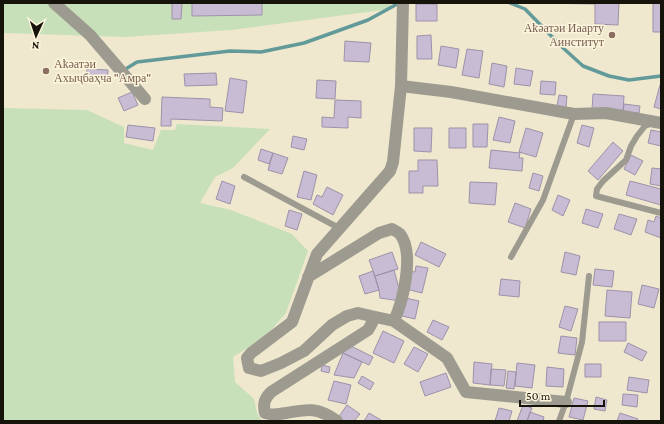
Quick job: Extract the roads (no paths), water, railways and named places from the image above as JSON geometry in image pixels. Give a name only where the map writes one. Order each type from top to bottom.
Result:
[{"type":"street","points":[[54,3],[90,35],[145,99]]},
{"type":"street","points":[[403,3],[401,86],[393,162],[390,172],[317,254],[292,322],[251,353],[248,358],[249,368],[261,370],[281,364],[304,351],[332,325],[347,316],[358,313],[394,321],[447,358],[466,392],[566,402]]},
{"type":"street","points":[[401,86],[451,92],[574,114],[606,113],[659,122]]},
{"type":"street","points":[[308,277],[379,234],[392,229],[399,233],[405,245],[407,260],[400,306],[394,321]]},
{"type":"street","points":[[337,421],[322,412],[307,409],[272,416],[265,413],[263,404],[266,397],[271,392],[368,330],[372,323],[371,316]]},
{"type":"lane","points":[[512,257],[543,200],[574,114]]},
{"type":"lane","points":[[659,122],[645,126],[630,146],[626,160],[603,181],[597,189],[596,196],[661,213]]},
{"type":"lane","points":[[244,176],[339,228]]},
{"type":"lane","points":[[559,421],[566,402],[582,342],[589,276]]},
{"type":"waterway","points":[[124,70],[137,62],[230,51],[261,52],[304,43],[368,20],[399,3]]},
{"type":"waterway","points":[[510,3],[525,9],[583,66],[609,76],[629,80],[661,76]]},
{"type":"place","name":"Аҟәатәи Иаарту Аинститут","points":[[612,35]]},
{"type":"place","name":"Аҟәатәи Ахыҷбаҳча \"Амра\"","points":[[46,71]]}]
